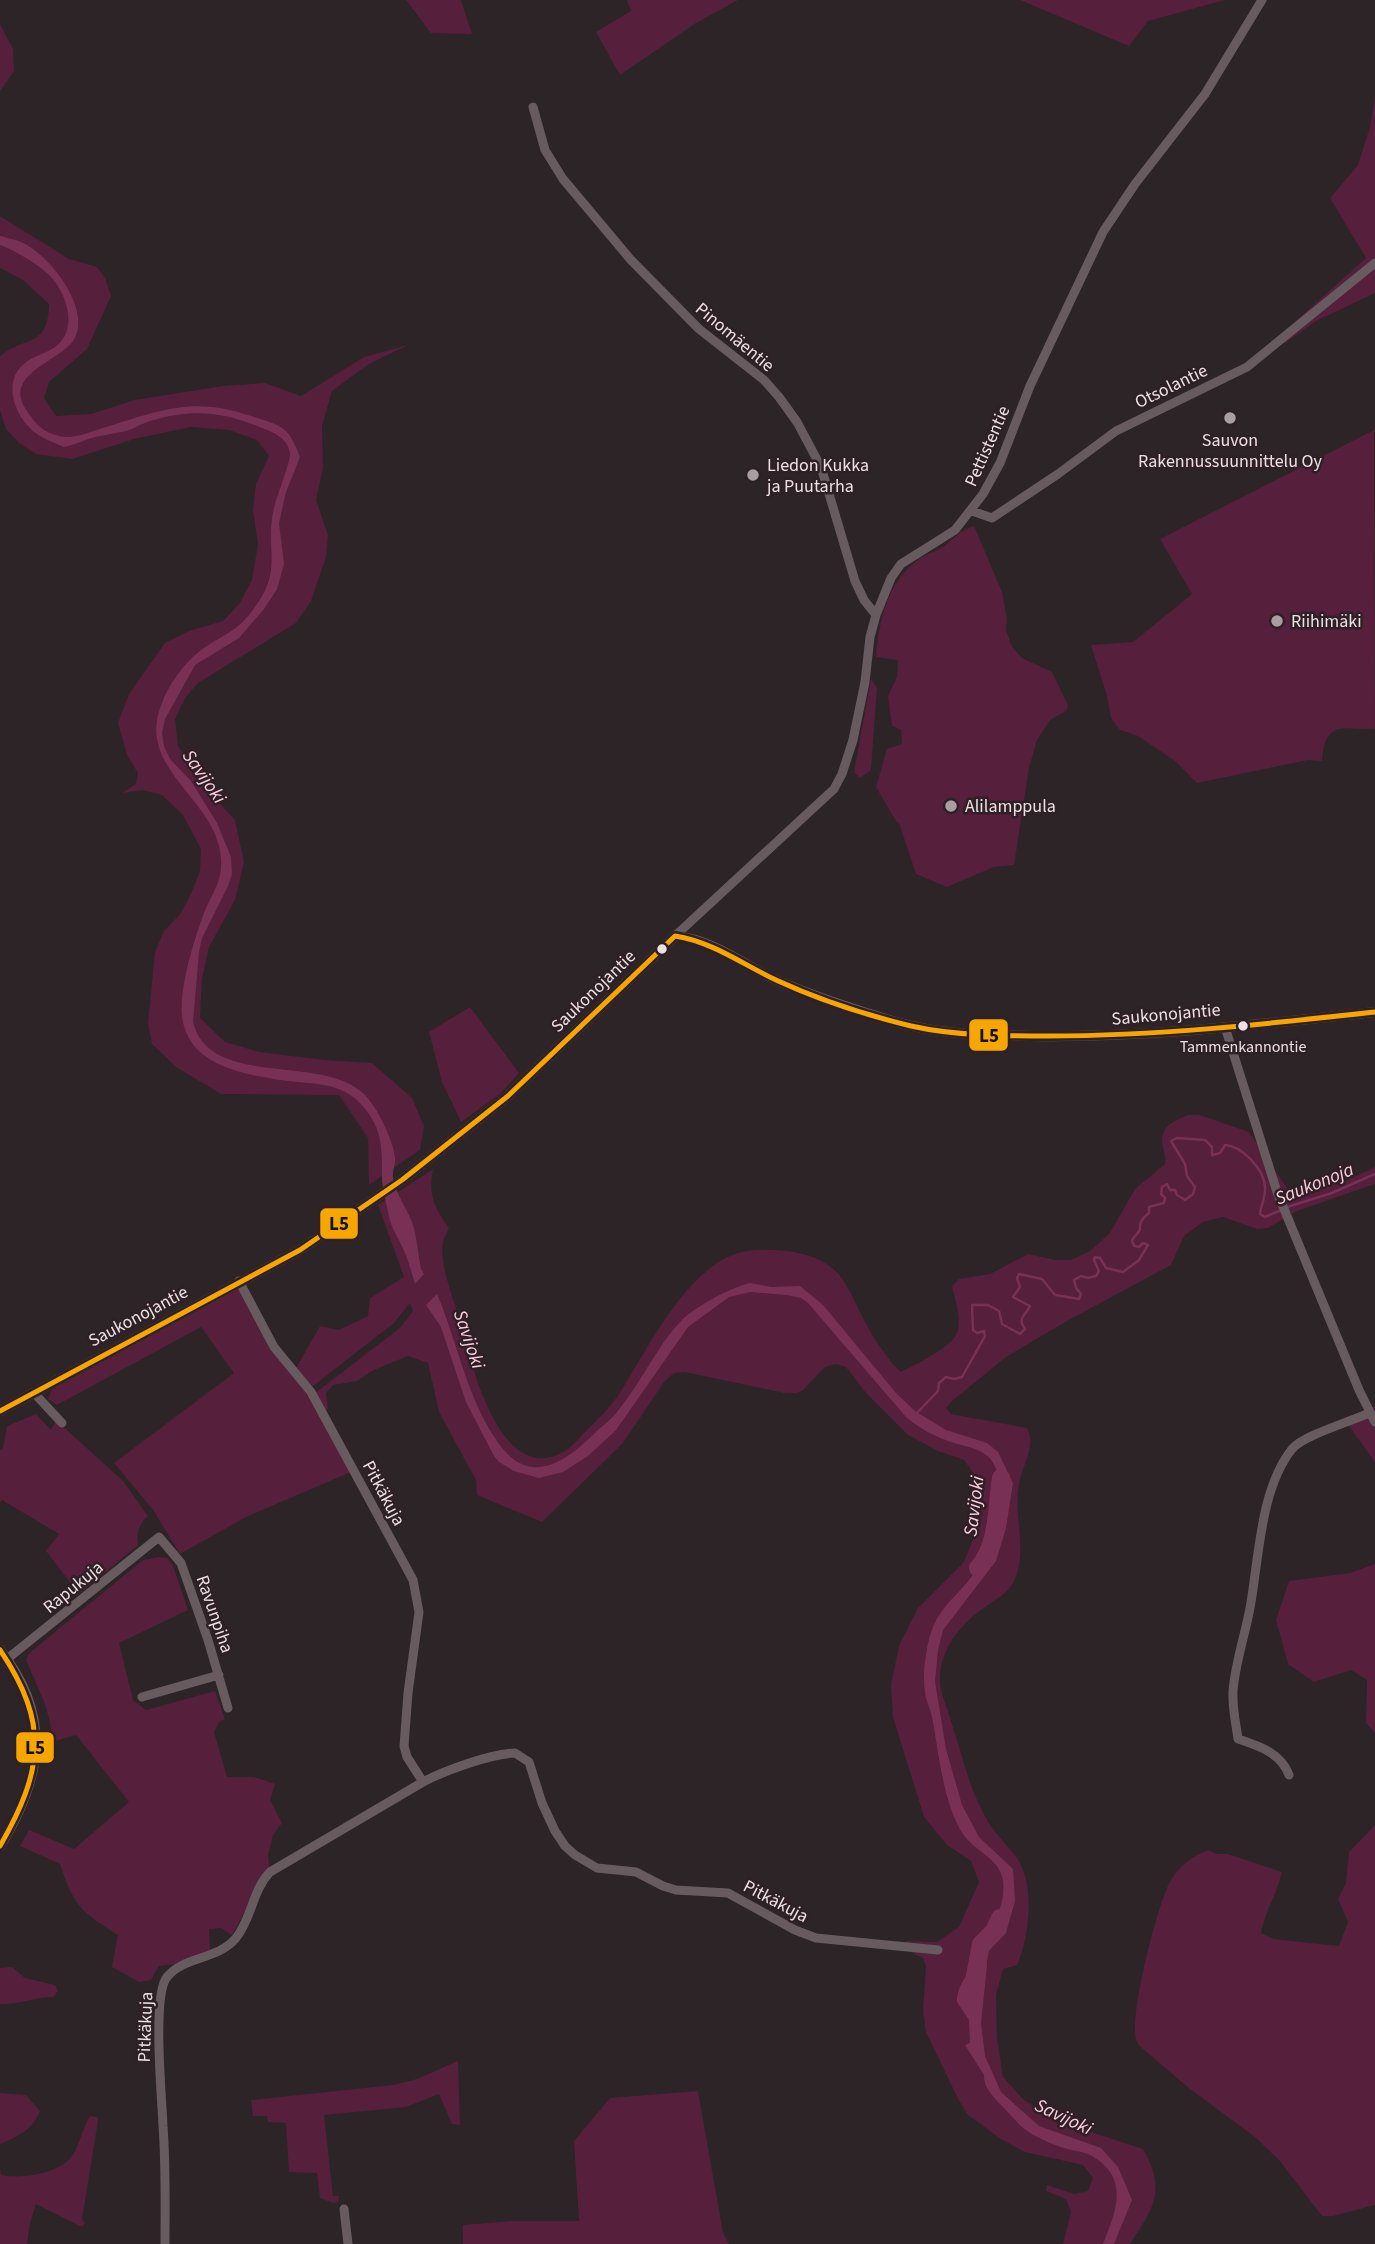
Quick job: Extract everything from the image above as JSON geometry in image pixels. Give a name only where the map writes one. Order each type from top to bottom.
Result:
[{"type":"street","name":"Pettistentie","points":[[675,936],[834,789],[853,740],[865,682],[870,636],[891,578],[901,564],[946,536],[972,511],[1000,463],[1030,386],[1103,232],[1135,184],[1205,94],[1262,0]]},
{"type":"street","name":"Pinomäentie","points":[[533,107],[545,150],[563,179],[631,260],[699,329],[764,380],[797,422],[821,467],[855,581],[864,600],[876,615]]},
{"type":"street","name":"Otsolantie","points":[[972,511],[992,518],[1116,431],[1247,366],[1375,263]]},
{"type":"street","name":"Saukonojantie","points":[[0,1411],[299,1250],[377,1198],[508,1096],[675,936],[692,938],[800,989],[897,1022],[949,1034],[1091,1037],[1375,1012]]},
{"type":"street","points":[[1225,1027],[1281,1202],[1375,1422]]},
{"type":"street","name":"Pitkäkuja","points":[[239,1281],[274,1347],[311,1392],[413,1580],[419,1612],[404,1746],[407,1757],[423,1782]]},
{"type":"street","points":[[35,1394],[62,1423]]},
{"type":"street","points":[[1289,1775],[1284,1763],[1270,1752],[1238,1739],[1234,1712],[1234,1684],[1267,1507],[1279,1473],[1294,1446],[1309,1437],[1369,1413]]},
{"type":"street","name":"Rapukuja","points":[[4,1655],[159,1537]]},
{"type":"street","name":"Ravunpiha","points":[[159,1537],[181,1563],[228,1708]]},
{"type":"street","points":[[0,1846],[25,1799],[34,1774],[37,1749],[35,1727],[27,1699],[4,1655]]},
{"type":"street","points":[[142,1697],[219,1675]]},
{"type":"street","name":"Pitkäkuja","points":[[165,2244],[163,2124],[159,2080],[160,2006],[164,1980],[177,1969],[219,1952],[234,1940],[246,1922],[258,1888],[270,1872],[439,1773],[510,1753],[520,1755],[529,1762],[542,1803],[565,1846],[575,1856],[597,1868],[636,1872],[676,1890],[728,1893],[795,1930],[816,1938],[938,1950]]},
{"type":"street","points":[[344,2208],[348,2244]]},
{"type":"shaded area","points":[[406,0],[461,0],[472,34],[431,33]]},
{"type":"shaded area","points":[[627,0],[738,0],[696,23],[620,75],[596,32],[631,11]]},
{"type":"shaded area","points":[[1020,0],[1225,0],[1148,21],[1129,46]]},
{"type":"shaded area","points":[[0,24],[13,49],[14,71],[0,91]]},
{"type":"shaded area","points":[[1375,97],[1375,293],[1316,321],[1285,343],[1278,337],[1366,258],[1330,198],[1358,165],[1370,127]]},
{"type":"shaded area","points":[[0,216],[69,259],[97,267],[105,278],[111,296],[87,349],[49,382],[44,398],[56,416],[91,414],[135,400],[223,386],[265,383],[301,396],[364,357],[408,345],[369,364],[332,391],[322,426],[323,468],[316,500],[328,535],[326,557],[311,601],[296,623],[198,683],[185,698],[175,719],[178,746],[213,796],[235,820],[244,862],[235,900],[209,947],[202,979],[200,1018],[225,1042],[259,1052],[372,1063],[412,1098],[424,1126],[420,1150],[369,1185],[368,1138],[339,1095],[221,1094],[176,1067],[152,1044],[148,1023],[155,952],[164,931],[180,914],[191,894],[200,871],[201,849],[183,815],[162,795],[143,790],[122,793],[136,784],[138,773],[127,755],[118,723],[129,694],[165,643],[189,631],[223,621],[240,603],[252,580],[258,544],[253,510],[256,484],[269,456],[257,440],[229,430],[191,427],[134,439],[72,459],[36,454],[19,443],[6,429],[0,410],[0,356],[40,334],[48,318],[49,304],[23,280],[0,268]]},
{"type":"shaded area","points":[[0,236],[32,248],[55,270],[73,299],[78,314],[78,328],[73,341],[66,349],[35,370],[21,388],[21,399],[40,427],[53,434],[70,437],[161,411],[194,406],[212,407],[262,419],[283,428],[292,438],[300,457],[286,492],[279,523],[284,564],[277,589],[239,638],[195,665],[165,719],[162,733],[170,759],[191,781],[217,823],[231,857],[232,874],[228,886],[202,938],[193,1022],[204,1043],[221,1056],[244,1064],[323,1075],[346,1082],[370,1100],[388,1133],[395,1157],[394,1184],[414,1227],[424,1274],[415,1284],[405,1253],[391,1224],[382,1183],[380,1138],[367,1111],[342,1090],[266,1078],[223,1066],[210,1059],[190,1040],[182,1014],[184,986],[191,954],[204,913],[219,880],[221,858],[216,837],[206,818],[167,765],[159,747],[156,726],[165,696],[183,668],[200,651],[242,623],[264,593],[271,569],[275,503],[290,456],[288,447],[278,435],[268,430],[230,417],[204,413],[165,417],[126,431],[64,447],[35,432],[15,406],[12,387],[14,378],[25,363],[62,340],[68,324],[67,307],[50,276],[26,258],[0,245]]},
{"type":"shaded area","points":[[1374,430],[1375,729],[1344,728],[1331,733],[1322,761],[1308,760],[1197,783],[1175,761],[1138,736],[1120,730],[1111,718],[1091,645],[1133,642],[1192,594],[1160,539]]},
{"type":"shaded area","points":[[974,526],[1002,592],[1007,619],[1006,630],[1012,647],[1022,658],[1052,672],[1068,705],[1066,711],[1050,720],[1037,740],[1029,768],[1014,865],[994,867],[947,887],[916,874],[899,823],[876,787],[887,749],[902,744],[901,730],[892,726],[888,696],[897,677],[898,660],[876,657],[879,629],[886,603],[907,569]]},
{"type":"shaded area","points":[[871,679],[877,688],[871,770],[860,778],[854,772]]},
{"type":"shaded area","points":[[470,1007],[519,1073],[500,1094],[461,1122],[442,1082],[429,1032]]},
{"type":"shaded area","points":[[1188,1115],[1200,1115],[1249,1132],[1289,1191],[1343,1182],[1375,1167],[1375,1184],[1297,1211],[1268,1228],[1257,1229],[1223,1217],[1203,1222],[1184,1236],[1171,1265],[1006,1357],[946,1408],[951,1414],[1027,1428],[1030,1435],[1028,1456],[1019,1484],[1018,1572],[1007,1591],[960,1629],[947,1648],[940,1680],[979,1805],[988,1822],[1017,1858],[1026,1882],[1029,1911],[1025,1940],[1017,1965],[1003,1969],[996,1995],[997,2038],[1003,2077],[1024,2100],[1058,2121],[1143,2149],[1154,2176],[1151,2209],[1130,2244],[1063,2244],[1071,2212],[1066,2199],[1046,2191],[1047,2185],[1074,2194],[1088,2191],[1093,2178],[1083,2165],[1025,2152],[1001,2139],[968,2115],[926,2032],[923,2012],[926,1966],[923,1958],[906,1950],[906,1941],[937,1942],[959,1927],[979,1882],[971,1861],[947,1845],[924,1817],[893,1717],[891,1685],[899,1646],[918,1608],[964,1562],[977,1529],[978,1480],[964,1460],[938,1451],[908,1435],[866,1393],[846,1367],[836,1364],[825,1367],[797,1393],[784,1393],[685,1372],[674,1373],[664,1382],[623,1443],[542,1522],[477,1495],[476,1480],[439,1412],[428,1363],[408,1356],[374,1370],[357,1381],[333,1385],[326,1393],[328,1408],[325,1411],[315,1393],[400,1328],[413,1311],[410,1303],[394,1323],[312,1387],[296,1368],[320,1326],[339,1330],[368,1316],[370,1298],[404,1277],[378,1205],[433,1169],[431,1186],[434,1200],[439,1214],[449,1228],[442,1252],[445,1273],[473,1367],[493,1418],[507,1439],[523,1453],[543,1458],[565,1451],[573,1445],[615,1399],[659,1328],[693,1284],[712,1266],[733,1255],[756,1250],[793,1252],[828,1265],[845,1283],[876,1340],[901,1372],[939,1351],[956,1335],[959,1317],[952,1286],[959,1279],[990,1274],[1028,1254],[1055,1260],[1071,1260],[1090,1251],[1110,1233],[1135,1189],[1165,1164],[1162,1140],[1165,1130]]},
{"type":"shaded area","points":[[750,1283],[772,1287],[800,1286],[823,1305],[896,1393],[915,1411],[946,1430],[987,1443],[998,1452],[1013,1483],[1006,1528],[996,1561],[943,1630],[935,1682],[946,1749],[962,1805],[979,1837],[1013,1869],[1015,1901],[1006,1933],[985,1955],[987,1966],[981,2023],[985,2056],[1001,2092],[1039,2126],[1101,2148],[1118,2167],[1132,2200],[1114,2244],[1103,2244],[1117,2195],[1111,2174],[1090,2155],[1055,2145],[1030,2133],[996,2099],[987,2088],[984,2075],[965,2045],[970,2043],[969,2020],[957,2002],[961,1984],[978,1958],[998,1912],[1003,1897],[1003,1881],[997,1866],[963,1834],[951,1809],[926,1696],[924,1668],[934,1625],[946,1605],[979,1566],[994,1530],[997,1473],[993,1462],[982,1452],[937,1436],[906,1417],[801,1298],[750,1292],[729,1297],[688,1327],[616,1430],[588,1456],[563,1472],[539,1478],[514,1471],[494,1456],[466,1402],[441,1327],[426,1305],[437,1294],[470,1388],[497,1441],[509,1456],[522,1464],[535,1467],[547,1466],[573,1452],[612,1417],[628,1398],[664,1341],[681,1321],[714,1298]]},
{"type":"shaded area","points":[[238,1289],[313,1403],[351,1472],[246,1517],[180,1554],[153,1510],[114,1463],[234,1373],[201,1327],[57,1405],[48,1399],[52,1389]]},
{"type":"shaded area","points":[[1375,1407],[1375,1462],[1343,1418]]},
{"type":"shaded area","points":[[36,1414],[51,1430],[56,1420],[123,1481],[148,1516],[139,1529],[138,1545],[79,1594],[46,1551],[59,1534],[2,1500],[0,1503],[0,1450],[3,1448],[7,1426]]},
{"type":"shaded area","points":[[167,1558],[173,1566],[188,1610],[119,1643],[133,1700],[146,1710],[215,1691],[225,1719],[219,1722],[214,1732],[227,1777],[254,1777],[275,1784],[270,1800],[282,1823],[273,1835],[268,1855],[269,1868],[232,1935],[221,1928],[209,1929],[210,1950],[176,1964],[159,1966],[151,1980],[139,1982],[112,1967],[118,1935],[80,1907],[69,1889],[60,1864],[20,1846],[29,1830],[74,1849],[129,1802],[76,1735],[52,1742],[45,1704],[26,1660],[28,1654],[143,1560]]},
{"type":"shaded area","points":[[1375,1564],[1375,1733],[1366,1723],[1367,1680],[1351,1670],[1314,1682],[1288,1664],[1276,1620],[1289,1581],[1350,1573]]},
{"type":"shaded area","points":[[1375,1825],[1375,2205],[1333,2216],[1322,2216],[1279,2160],[1255,2137],[1190,2089],[1139,2045],[1135,2026],[1137,2007],[1146,1959],[1165,1892],[1178,1870],[1187,1862],[1208,1850],[1282,1872],[1261,1933],[1273,1939],[1339,1946],[1348,1922],[1338,1899],[1346,1883],[1349,1852]]},
{"type":"shaded area","points":[[12,1967],[25,1978],[55,1985],[58,1991],[53,1997],[0,2004],[0,1968]]},
{"type":"shaded area","points":[[458,2061],[460,2125],[452,2124],[439,2094],[406,2107],[324,2115],[333,2196],[339,2196],[338,2202],[320,2198],[317,2173],[289,2172],[286,2123],[268,2122],[267,2116],[253,2116],[251,2100],[393,2085],[417,2079]]},
{"type":"shaded area","points":[[698,2091],[723,2233],[729,2244],[463,2244],[463,2225],[512,2221],[579,2221],[574,2141],[610,2098]]},
{"type":"shaded area","points":[[0,2093],[26,2095],[40,2111],[24,2132],[0,2144]]},
{"type":"shaded area","points":[[90,2116],[97,2117],[98,2121],[82,2219],[85,2223],[82,2227],[36,2204],[27,2244],[0,2244],[0,2168],[1,2175],[18,2176],[57,2168],[74,2153]]},
{"type":"waterway","name":"Saukonoja","points":[[916,1414],[938,1391],[939,1383],[946,1377],[962,1377],[985,1336],[984,1331],[977,1333],[973,1330],[972,1305],[988,1305],[999,1311],[1002,1324],[1020,1334],[1025,1329],[1022,1320],[1030,1306],[1013,1297],[1020,1287],[1017,1278],[1019,1274],[1042,1279],[1055,1295],[1079,1299],[1081,1294],[1074,1280],[1081,1276],[1096,1276],[1099,1271],[1095,1257],[1100,1258],[1106,1268],[1123,1272],[1139,1260],[1148,1245],[1143,1243],[1139,1247],[1134,1246],[1132,1240],[1140,1230],[1142,1220],[1149,1213],[1149,1207],[1164,1203],[1162,1187],[1167,1184],[1170,1190],[1175,1190],[1177,1195],[1185,1200],[1193,1194],[1195,1187],[1171,1141],[1177,1138],[1205,1140],[1212,1147],[1212,1155],[1220,1153],[1225,1145],[1238,1149],[1251,1160],[1264,1180],[1265,1194],[1260,1214],[1265,1217],[1281,1210]]},
{"type":"waterway","name":"Saukonoja","points":[[1287,1207],[1332,1193],[1375,1174]]},
{"type":"waterway","name":"Savijoki","points":[[978,1568],[993,1537],[1001,1478]]},
{"type":"waterway","name":"Savijoki","points":[[974,1981],[981,1944],[994,1931],[1000,1918]]},
{"type":"transit line","name":"L5","points":[[0,1411],[300,1250],[402,1180],[508,1096],[675,936],[715,948],[776,980],[826,1000],[894,1022],[945,1032],[1014,1036],[1130,1034],[1375,1012]]},
{"type":"transit line","name":"L5","points":[[0,1650],[27,1701],[35,1748],[25,1794],[0,1846]]},
{"type":"place","name":"Sauvon Rakennussuunnittelu Oy","points":[[1230,418]]},
{"type":"place","name":"Liedon Kukka ja Puutarha","points":[[753,475]]},
{"type":"place","name":"Riihimäki","points":[[1277,621]]},
{"type":"place","name":"Alilamppula","points":[[951,806]]},
{"type":"place","name":"Tammenkannontie","points":[[1243,1026]]}]
